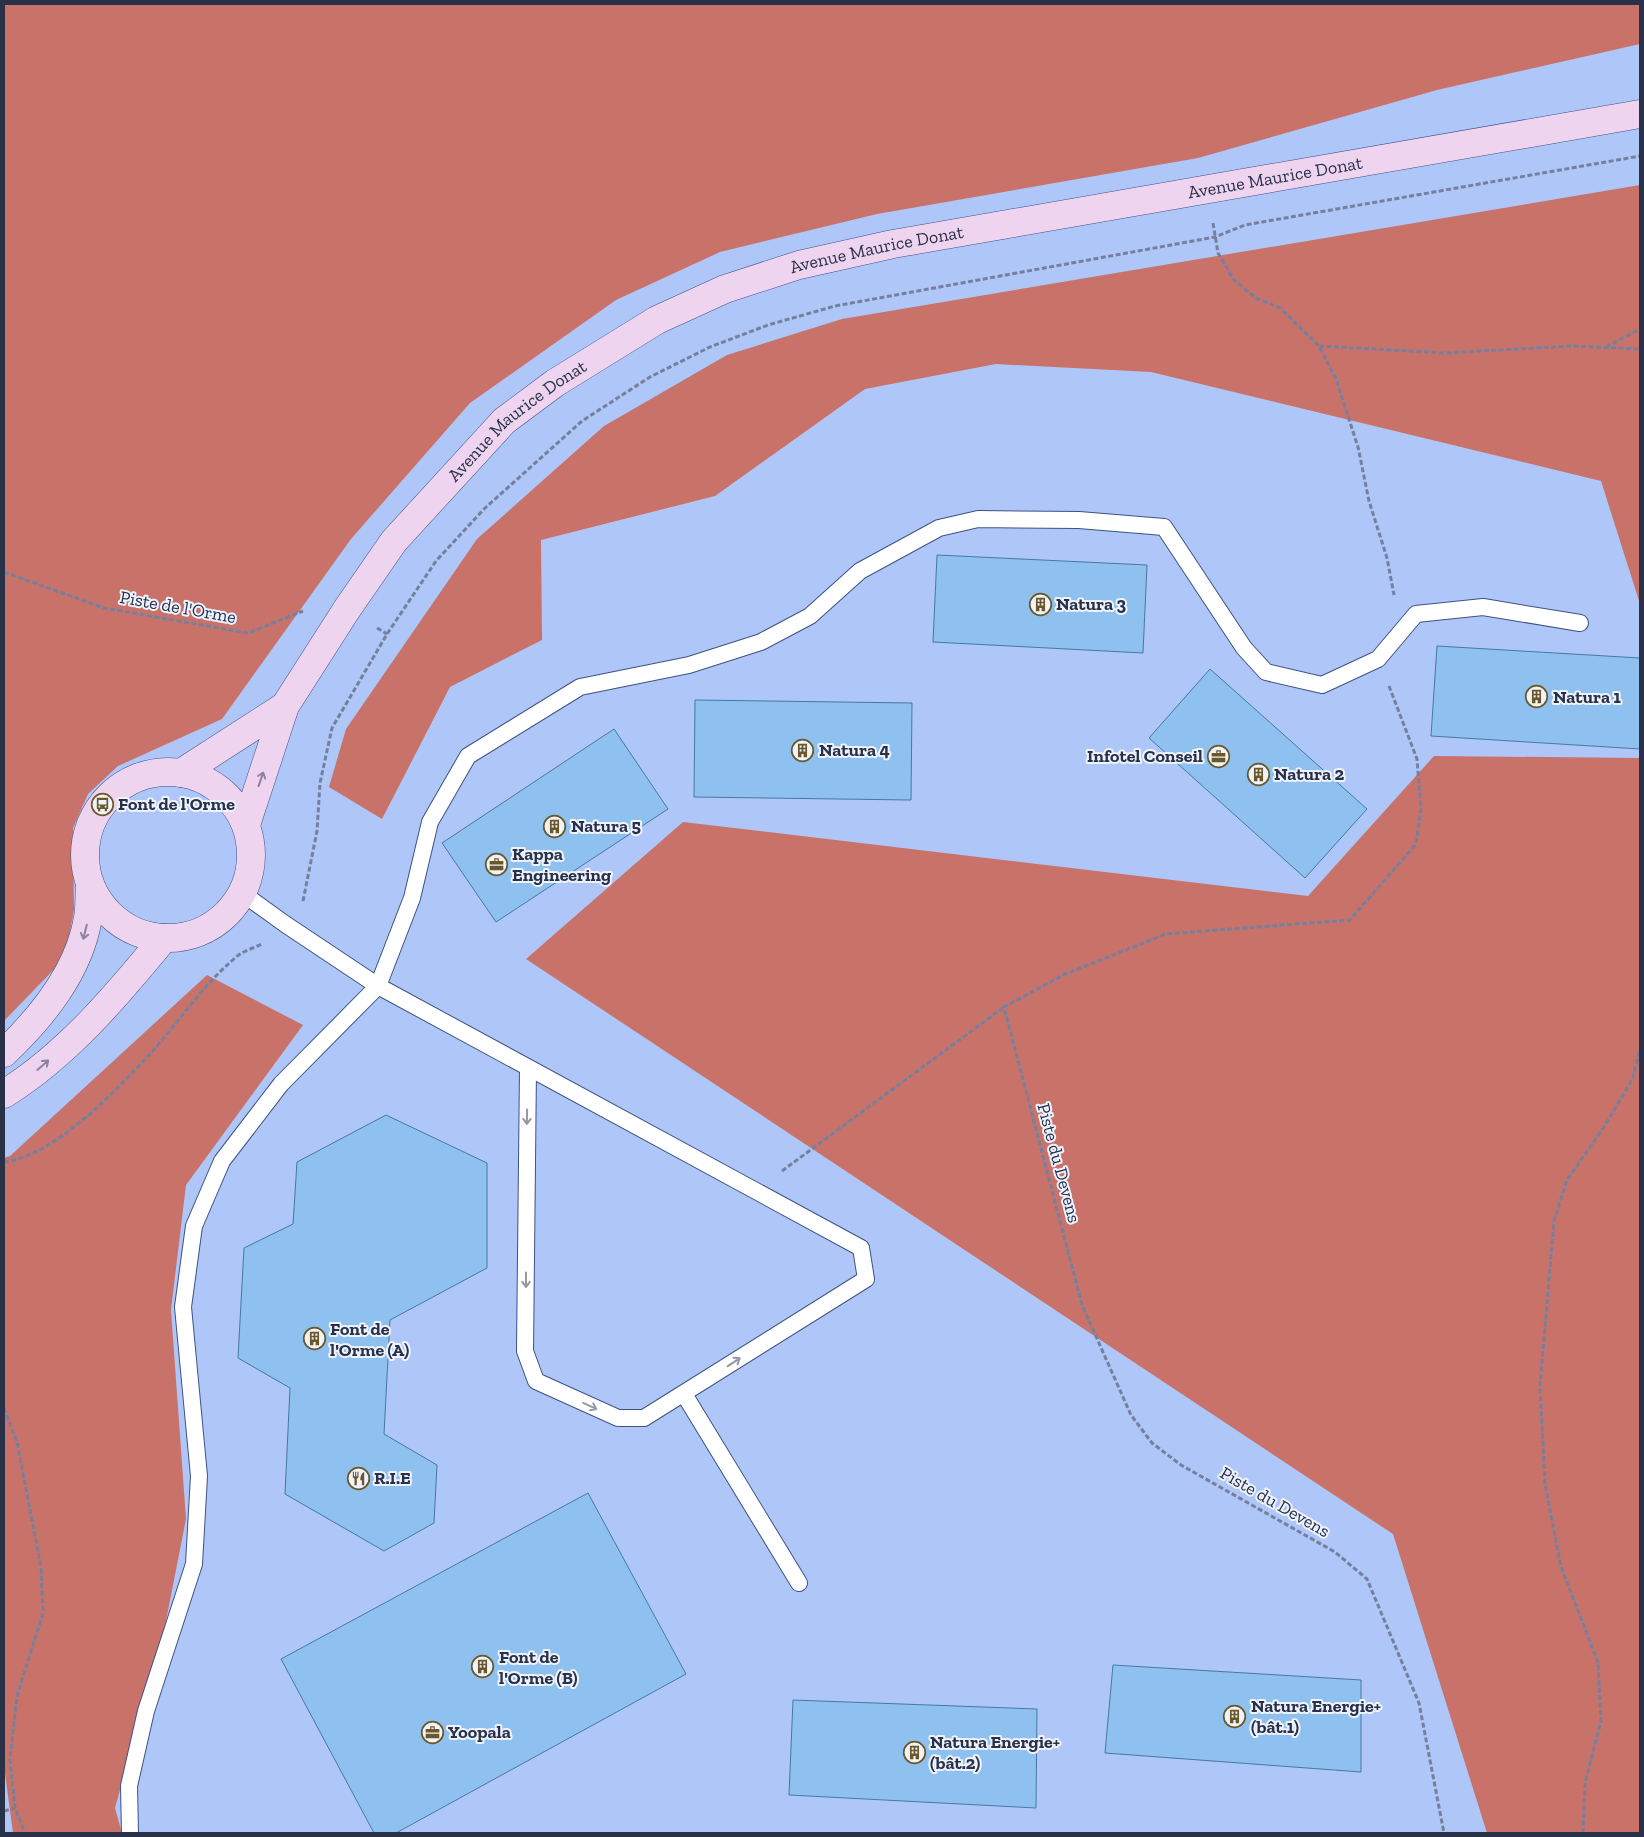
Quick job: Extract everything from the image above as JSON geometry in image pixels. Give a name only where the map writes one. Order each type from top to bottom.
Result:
[{"type":"main road","name":"Avenue Maurice Donat","points":[[286,706],[347,609],[394,541],[504,420],[555,383],[657,320],[725,289],[799,265],[893,244],[1032,219],[1207,191],[1640,114]]},
{"type":"main road","points":[[181,773],[286,706]]},
{"type":"main road","points":[[246,825],[286,706]]},
{"type":"main road","points":[[4,1053],[43,1014],[65,978],[82,943],[88,918],[90,884],[84,856],[89,829],[102,804],[124,784],[151,774],[181,773],[202,779],[220,790],[236,806],[246,825],[251,847],[250,871],[242,893],[232,909],[218,922],[202,932],[183,937],[164,938],[140,933],[119,922],[101,905],[90,884]]},
{"type":"main road","points":[[4,1094],[26,1080],[80,1033],[164,938]]},
{"type":"lane","points":[[130,1833],[129,1786],[146,1711],[194,1564],[199,1476],[183,1307],[194,1226],[222,1160],[275,1092],[378,986],[412,898],[430,822],[468,756],[580,687],[689,665],[760,642],[810,616],[860,571],[939,528],[978,519],[1079,520],[1164,527],[1244,648],[1266,672],[1322,685],[1378,659],[1416,614],[1483,606],[1580,623]]},
{"type":"lane","points":[[242,893],[284,924],[378,986],[861,1248],[866,1279],[644,1418],[618,1418],[536,1381],[525,1351],[528,1068]]},
{"type":"lane","points":[[684,1394],[799,1583]]},
{"type":"path","points":[[302,904],[317,831],[320,783],[332,728],[387,634],[436,562],[484,509],[582,421],[650,378],[710,347],[768,325],[836,306],[1215,237],[1245,226],[1640,156]]},
{"type":"path","points":[[1207,191],[1218,253],[1234,280],[1256,298],[1280,308],[1319,346],[1336,380],[1356,439],[1369,502],[1387,558],[1401,633]]},
{"type":"path","points":[[1605,348],[1640,329]]},
{"type":"path","points":[[1319,346],[1445,353],[1572,346],[1640,349]]},
{"type":"path","name":"Piste de l'Orme","points":[[4,572],[104,608],[248,633],[325,603],[347,609]]},
{"type":"path","points":[[755,1191],[1004,1006],[1062,974],[1166,934],[1350,920],[1416,844],[1422,810],[1417,758],[1378,659]]},
{"type":"path","points":[[4,1162],[13,1161],[54,1143],[90,1113],[149,1056],[202,992],[236,956],[267,942]]},
{"type":"path","name":"Piste du Devens","points":[[1004,1006],[1082,1305],[1131,1415],[1152,1443],[1181,1465],[1335,1552],[1367,1579],[1419,1703],[1444,1833]]},
{"type":"path","points":[[1583,1833],[1585,1783],[1601,1721],[1598,1662],[1561,1567],[1545,1484],[1540,1386],[1554,1221],[1568,1180],[1602,1130],[1633,1078],[1640,1048]]},
{"type":"path","points":[[4,1408],[17,1442],[41,1567],[43,1613],[17,1696],[10,1759],[15,1808],[25,1833]]},
{"type":"path","points":[[4,1811],[15,1808]]},
{"type":"shaded area","points":[[4,4],[1640,4],[1640,1833],[4,1833]]},
{"type":"shaded area","points":[[4,4],[1640,4],[1640,44],[1437,90],[1198,158],[877,214],[720,252],[616,300],[470,403],[351,539],[222,719],[118,766],[88,794],[73,828],[74,910],[65,958],[4,1021]]},
{"type":"shaded area","points":[[1640,185],[1640,604],[1601,481],[1151,372],[996,364],[865,389],[715,496],[541,540],[542,640],[450,687],[382,819],[329,787],[346,729],[477,539],[604,426],[727,355],[842,319]]},
{"type":"shaded area","points":[[1434,756],[1640,758],[1640,1833],[1487,1833],[1393,1534],[526,959],[683,822],[1308,896]]},
{"type":"shaded area","points":[[207,975],[303,1025],[186,1185],[171,1310],[186,1519],[163,1636],[115,1808],[122,1833],[13,1833],[4,1766],[4,1158],[10,1156]]},
{"type":"building","name":"Natura 3","points":[[937,555],[1147,565],[1143,653],[933,642]]},
{"type":"building","name":"Natura 1","points":[[1437,646],[1640,658],[1640,749],[1431,736]]},
{"type":"building","name":"Natura 2","points":[[1210,669],[1367,809],[1305,878],[1149,738]]},
{"type":"building","name":"Natura 4","points":[[695,700],[912,703],[911,800],[694,797]]},
{"type":"building","name":"Natura 5","points":[[614,729],[668,809],[496,922],[442,843]]},
{"type":"building","name":"Font de l'Orme (A)","points":[[386,1115],[487,1163],[487,1268],[390,1320],[384,1434],[437,1465],[434,1523],[384,1551],[285,1494],[290,1388],[238,1358],[244,1248],[293,1224],[297,1162]]},
{"type":"building","name":"Font de l'Orme (B)","points":[[588,1493],[686,1674],[396,1833],[374,1833],[281,1659]]},
{"type":"building","name":"Natura Energie+ (bât.1)","points":[[1113,1665],[1361,1680],[1361,1772],[1105,1753]]},
{"type":"building","name":"Natura Energie+ (bât.2)","points":[[793,1700],[1037,1709],[1036,1808],[789,1795]]},
{"type":"place","name":"Natura 3","points":[[1040,604]]},
{"type":"place","name":"Natura 1","points":[[1537,697]]},
{"type":"place","name":"Natura 4","points":[[803,750]]},
{"type":"place","name":"Infotel Conseil","points":[[1219,756]]},
{"type":"place","name":"Natura 2","points":[[1258,774]]},
{"type":"place","name":"Font de l'Orme","points":[[102,804]]},
{"type":"place","name":"Natura 5","points":[[555,826]]},
{"type":"place","name":"Kappa Engineering","points":[[496,864]]},
{"type":"place","name":"Font de l'Orme (A)","points":[[314,1339]]},
{"type":"place","name":"R.I.E","points":[[358,1478]]},
{"type":"place","name":"Font de l'Orme (B)","points":[[483,1667]]},
{"type":"place","name":"Natura Energie+ (bât.1)","points":[[1235,1716]]},
{"type":"place","name":"Yoopala","points":[[432,1732]]},
{"type":"place","name":"Natura Energie+ (bât.2)","points":[[914,1752]]}]
